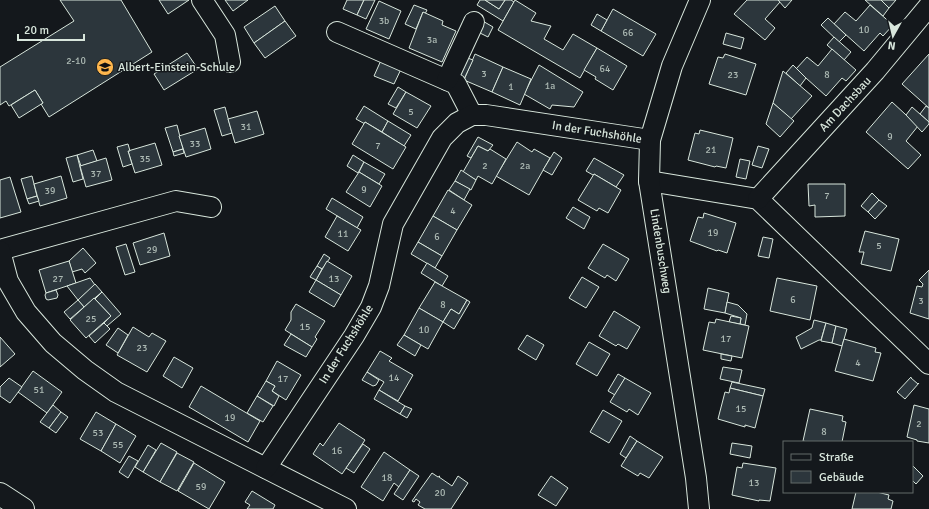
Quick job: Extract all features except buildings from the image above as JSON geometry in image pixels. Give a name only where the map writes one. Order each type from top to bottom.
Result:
[{"type":"street","points":[[202,0],[226,34],[230,62]]},
{"type":"street","name":"Lindenbuschweg","points":[[699,509],[695,471],[663,261],[649,181],[650,140],[672,66],[700,0]]},
{"type":"street","name":"Am Dachsbau","points":[[758,199],[875,71],[929,6]]},
{"type":"street","points":[[446,80],[474,22]]},
{"type":"street","points":[[337,32],[456,84],[472,115]]},
{"type":"street","name":"In der Fuchshöhle","points":[[266,468],[354,336],[371,307],[379,286],[393,224],[442,138],[457,123],[472,115],[486,115],[650,140]]},
{"type":"street","points":[[649,181],[758,199],[929,364]]},
{"type":"street","points":[[211,207],[176,201],[0,250],[8,281],[26,312],[53,343],[85,370],[116,392],[346,509]]},
{"type":"street","points":[[0,494],[23,509]]},
{"type":"place","name":"Albert-Einstein-Schule","points":[[105,67]]}]
